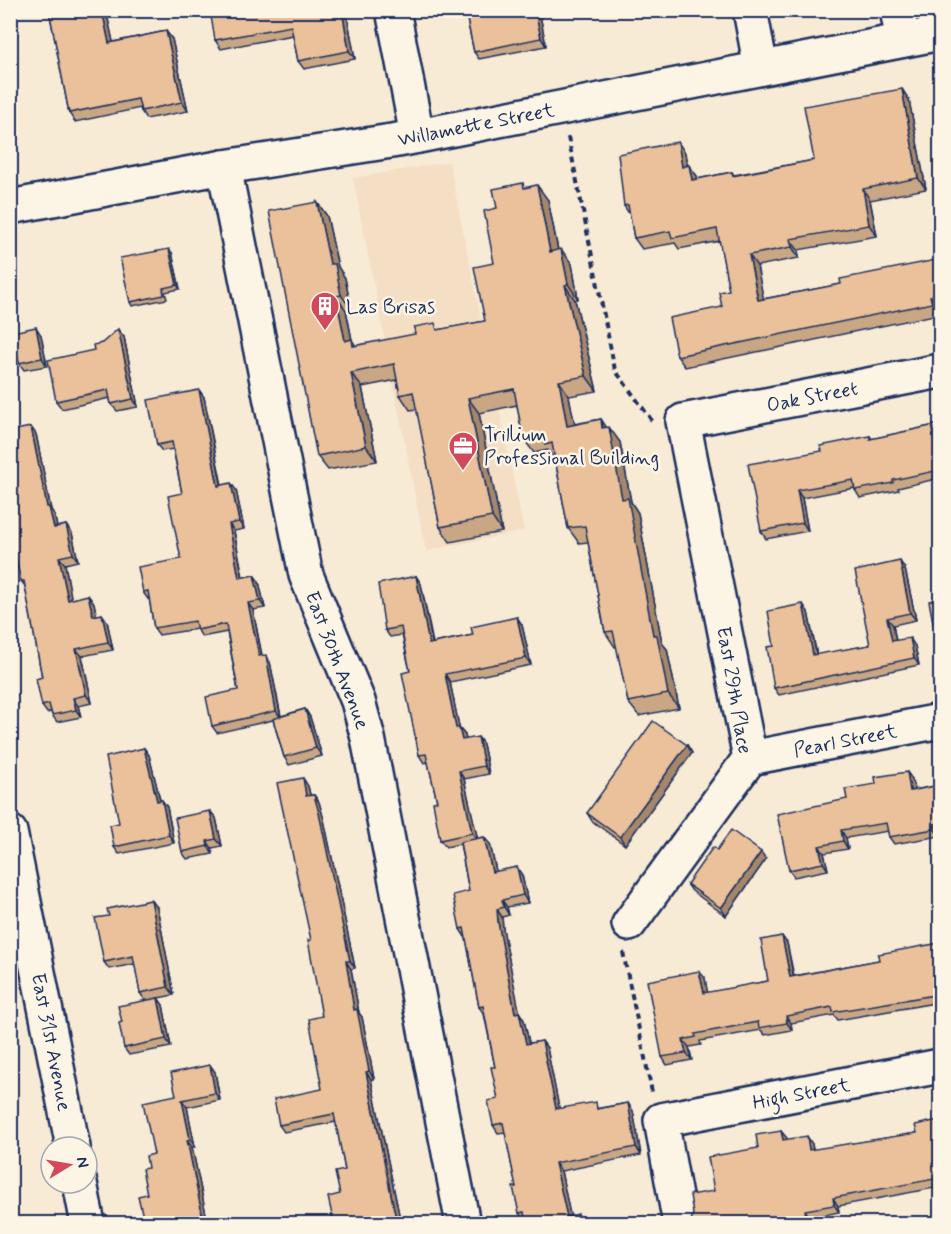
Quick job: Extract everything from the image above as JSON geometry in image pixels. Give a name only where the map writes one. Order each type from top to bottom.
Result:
[{"type":"street","points":[[393,10],[417,136]]},
{"type":"street","points":[[750,10],[761,68]]},
{"type":"street","name":"Willamette Street","points":[[10,207],[224,167],[417,136],[761,68],[900,25],[940,33]]},
{"type":"street","name":"East 30th Avenue","points":[[224,167],[306,575],[322,621],[358,701],[368,738],[464,1224]]},
{"type":"street","name":"Oak Street","points":[[683,421],[940,371]]},
{"type":"street","name":"East 29th Place","points":[[629,924],[750,758],[683,421]]},
{"type":"street","name":"Pearl Street","points":[[750,758],[940,721]]},
{"type":"street","name":"East 31st Avenue","points":[[10,832],[20,928],[70,1135]]},
{"type":"street","name":"High Street","points":[[661,1120],[940,1066]]},
{"type":"street","points":[[661,1120],[680,1224]]},
{"type":"street","points":[[82,1195],[88,1224]]},
{"type":"path","points":[[562,107],[615,370],[655,424],[683,421]]},
{"type":"path","points":[[629,924],[623,934],[622,946],[650,1086],[661,1120]]},
{"type":"shaded area","points":[[449,162],[524,531],[426,551],[353,178]]},
{"type":"building","points":[[49,10],[102,10],[109,43],[166,31],[182,102],[141,111],[138,99],[69,113]]},
{"type":"building","points":[[210,10],[342,10],[349,51],[298,61],[291,26],[215,40]]},
{"type":"building","points":[[465,10],[535,10],[541,38],[474,52]]},
{"type":"building","points":[[902,89],[918,178],[863,189],[869,225],[790,239],[792,247],[749,255],[758,300],[841,284],[840,279],[936,260],[935,254],[940,253],[940,294],[930,296],[932,303],[677,356],[669,318],[722,307],[719,292],[729,290],[717,229],[672,238],[670,231],[634,238],[628,205],[624,206],[618,154],[678,142],[682,167],[689,165],[692,180],[732,172],[733,176],[814,160],[804,106]]},
{"type":"building","points":[[523,183],[524,188],[537,185],[550,252],[561,249],[568,284],[565,285],[586,376],[559,381],[567,426],[601,419],[602,428],[609,427],[622,499],[628,498],[653,635],[657,635],[668,694],[628,702],[613,631],[605,632],[585,526],[568,528],[552,443],[545,445],[543,434],[523,438],[514,389],[468,398],[492,517],[440,527],[413,392],[400,395],[394,364],[351,373],[366,446],[317,456],[269,211],[317,202],[330,264],[335,264],[341,295],[336,296],[345,341],[352,339],[353,346],[415,334],[414,327],[435,323],[437,330],[485,321],[474,267],[494,263],[484,211],[497,208],[493,189]]},
{"type":"building","points":[[169,249],[177,285],[163,288],[164,295],[130,302],[120,258]]},
{"type":"building","points":[[36,327],[42,358],[19,363],[13,332]]},
{"type":"building","points":[[10,328],[14,346],[10,346]]},
{"type":"building","points":[[118,329],[133,399],[111,404],[108,390],[56,401],[48,360],[94,350],[93,345],[102,343]]},
{"type":"building","points":[[199,390],[218,486],[231,483],[239,522],[229,524],[239,578],[254,575],[260,601],[248,603],[259,656],[266,655],[276,711],[212,726],[206,697],[238,690],[226,624],[197,630],[195,621],[154,628],[148,591],[143,592],[138,567],[181,559],[168,496],[182,493],[172,442],[157,445],[148,400]]},
{"type":"building","points":[[940,424],[940,470],[893,480],[893,483],[855,490],[853,480],[797,490],[803,523],[761,531],[748,464],[822,451],[820,446],[870,436],[870,439]]},
{"type":"building","points":[[31,427],[47,507],[49,507],[54,528],[66,525],[73,554],[59,557],[68,600],[88,595],[93,616],[102,614],[108,642],[76,649],[86,695],[73,698],[76,710],[52,715],[49,704],[42,706],[36,679],[42,677],[24,581],[21,581],[10,534],[10,431]]},
{"type":"building","points":[[900,561],[910,613],[887,618],[892,641],[910,638],[914,658],[774,688],[767,647],[774,646],[768,611],[803,604],[813,655],[870,645],[855,571]]},
{"type":"building","points":[[416,576],[429,644],[473,635],[471,627],[517,617],[526,658],[445,674],[456,728],[459,728],[462,740],[478,737],[484,766],[459,771],[472,833],[440,840],[433,802],[437,801],[426,754],[419,755],[402,673],[410,671],[401,627],[385,630],[378,584]]},
{"type":"building","points":[[940,598],[940,644],[937,644],[929,601]]},
{"type":"building","points":[[305,709],[316,748],[284,757],[273,719]]},
{"type":"building","points":[[653,721],[687,745],[620,837],[587,813]]},
{"type":"building","points":[[144,748],[157,801],[162,800],[169,835],[114,847],[110,825],[119,823],[106,757]]},
{"type":"building","points":[[907,772],[910,791],[940,785],[940,823],[934,824],[934,829],[889,837],[886,823],[841,830],[843,841],[819,846],[823,863],[789,870],[777,814],[847,799],[845,789],[876,784],[875,777]]},
{"type":"building","points":[[303,778],[306,796],[314,795],[319,813],[350,961],[346,961],[354,1010],[357,1009],[369,1071],[366,1072],[397,1224],[355,1224],[355,1221],[334,1224],[328,1197],[340,1194],[335,1172],[345,1170],[334,1114],[279,1125],[274,1099],[322,1089],[309,1019],[322,1016],[308,940],[311,940],[277,783]]},
{"type":"building","points":[[210,811],[216,839],[207,841],[208,846],[182,852],[175,818]]},
{"type":"building","points":[[731,830],[761,852],[721,908],[687,884],[713,847],[717,850]]},
{"type":"building","points":[[484,837],[492,872],[517,867],[523,895],[502,900],[504,907],[497,909],[498,922],[515,1013],[519,1012],[526,1044],[542,1041],[556,1109],[596,1102],[597,1109],[628,1103],[636,1147],[555,1163],[567,1217],[578,1214],[580,1224],[526,1224],[524,1212],[519,1213],[513,1187],[516,1187],[503,1123],[493,1125],[488,1101],[498,1099],[491,1067],[495,1067],[483,1006],[479,1007],[464,928],[460,929],[453,895],[469,891],[460,842]]},
{"type":"building","points":[[151,900],[168,987],[140,993],[133,956],[104,962],[95,918],[109,916],[107,909]]},
{"type":"building","points":[[782,936],[790,977],[879,960],[878,954],[940,943],[940,994],[833,1012],[832,1007],[786,1016],[787,1023],[759,1028],[758,1022],[695,1034],[696,1037],[683,1040],[686,1053],[662,1057],[647,981],[699,971],[704,993],[768,981],[761,940]]},
{"type":"building","points":[[158,998],[166,1039],[124,1048],[118,1006]]},
{"type":"building","points":[[210,1065],[215,1093],[182,1100],[190,1139],[187,1140],[204,1224],[155,1224],[154,1215],[143,1217],[138,1196],[147,1194],[142,1169],[148,1168],[146,1156],[154,1154],[143,1102],[176,1095],[171,1073]]},
{"type":"building","points":[[939,1120],[940,1178],[833,1198],[834,1205],[805,1210],[806,1216],[760,1224],[690,1224],[693,1214],[690,1195],[714,1191],[708,1157],[758,1148],[756,1135],[781,1131],[783,1140],[807,1136],[809,1150],[917,1133],[915,1125]]},
{"type":"place","name":"Las Brisas","points":[[325,332]]},
{"type":"place","name":"Trillium Professional Building","points":[[463,472]]}]
